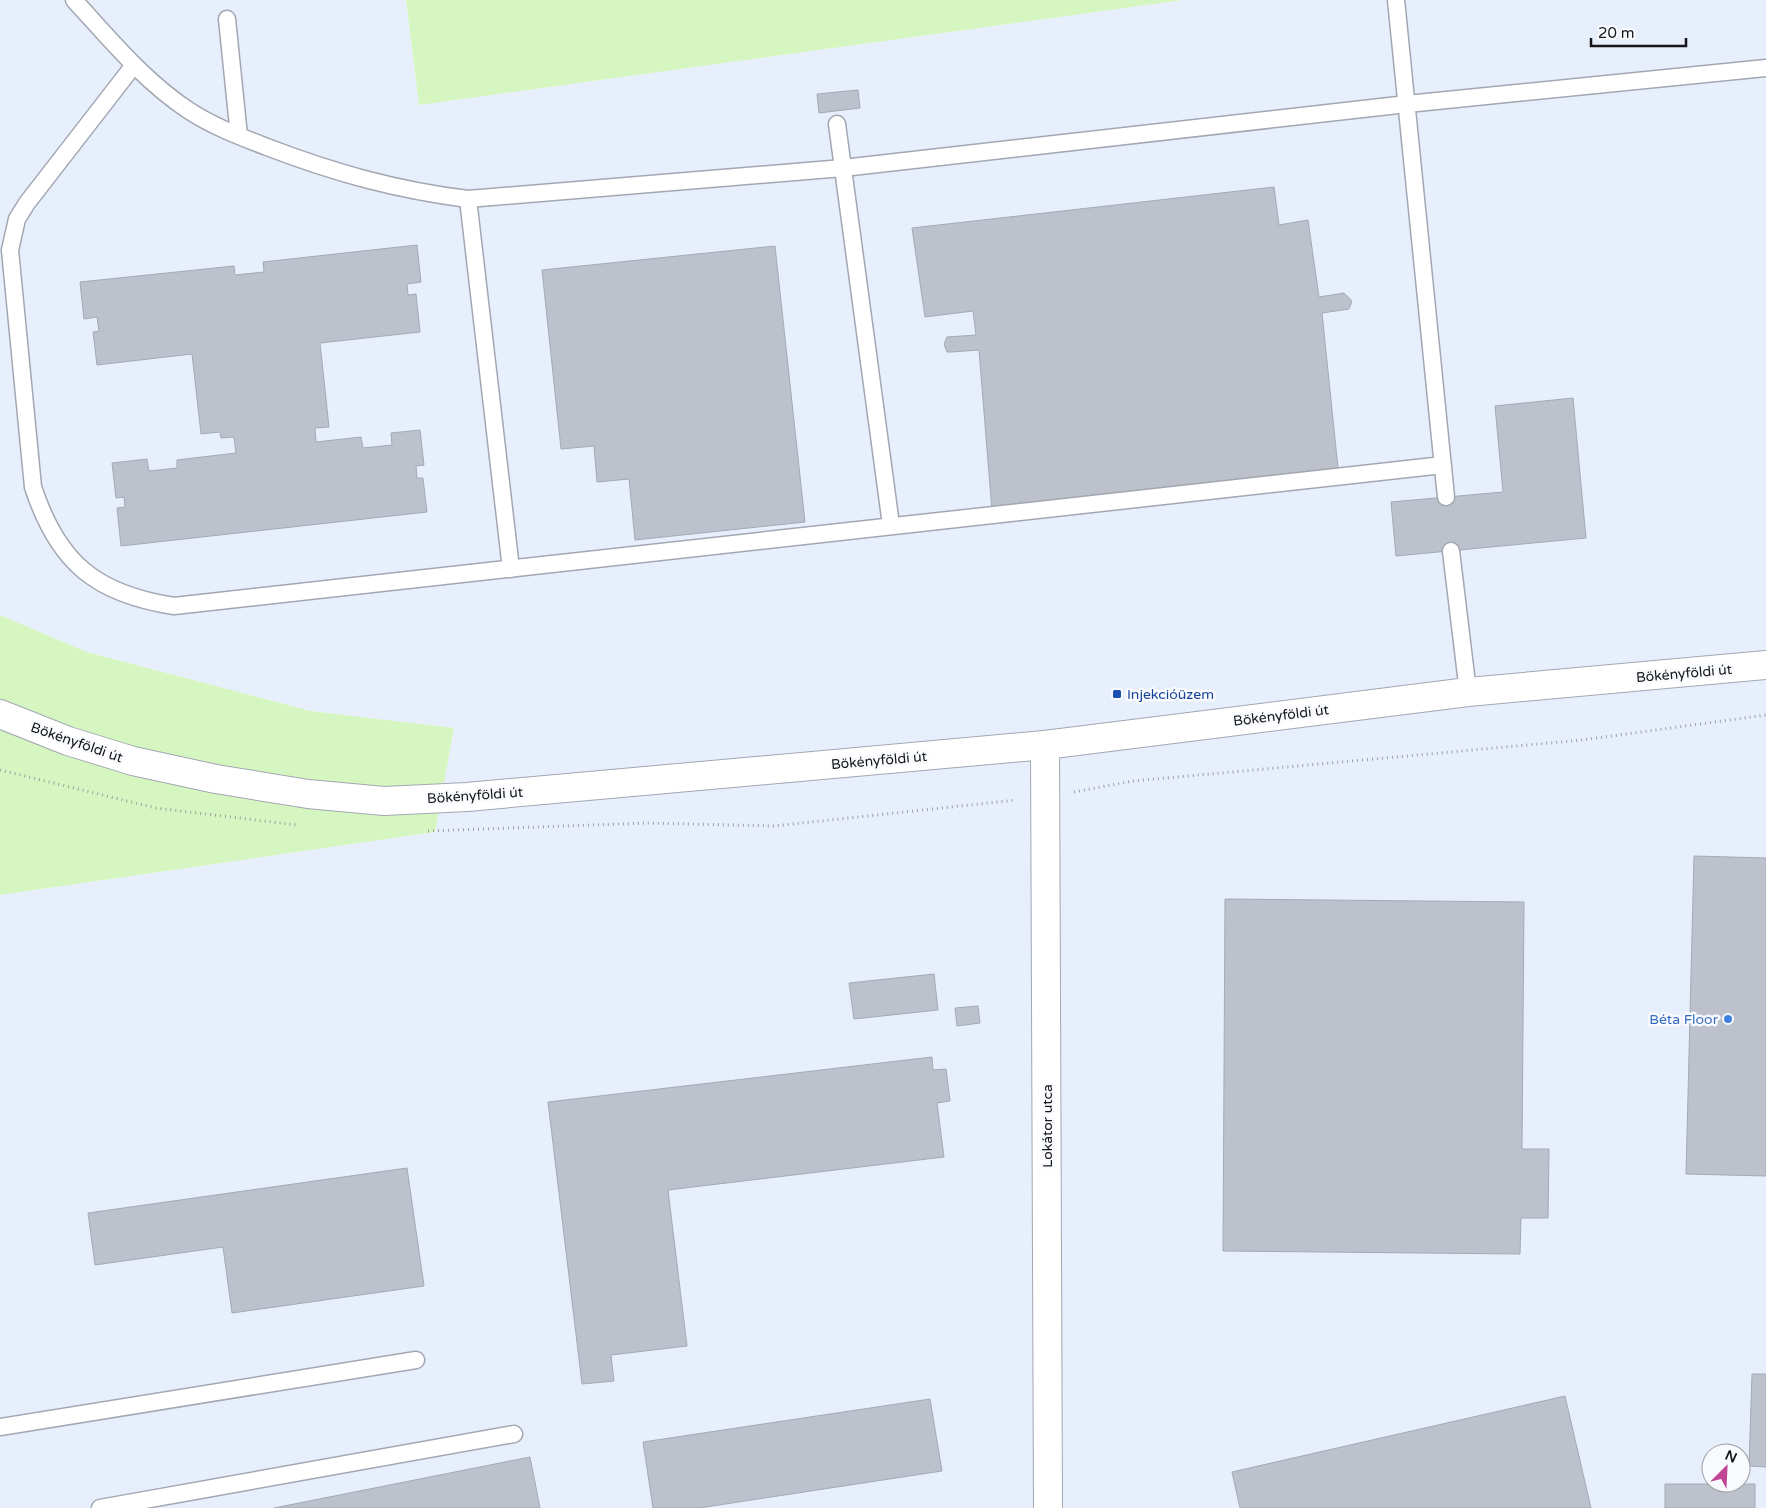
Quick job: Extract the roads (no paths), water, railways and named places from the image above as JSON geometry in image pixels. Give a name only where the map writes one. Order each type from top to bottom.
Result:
[{"type":"street","name":"Bökényföldi út","points":[[0,714],[68,741],[133,761],[216,779],[308,794],[384,801],[467,797],[1045,745],[1468,692],[1766,665]]},
{"type":"street","name":"Lokátor utca","points":[[1045,745],[1048,1508]]},
{"type":"lane","points":[[74,0],[134,65],[188,110],[240,136],[324,169],[419,193],[468,199],[843,168],[1407,104],[1766,68]]},
{"type":"lane","points":[[1396,0],[1446,497]]},
{"type":"lane","points":[[227,19],[240,136]]},
{"type":"lane","points":[[134,65],[27,203],[17,219],[10,250],[33,487],[50,527],[70,558],[89,576],[118,592],[147,601],[174,606],[1443,465]]},
{"type":"lane","points":[[837,124],[891,525]]},
{"type":"lane","points":[[468,199],[510,570]]},
{"type":"lane","points":[[1451,550],[1468,692]]},
{"type":"lane","points":[[0,1427],[416,1360]]},
{"type":"lane","points":[[100,1508],[514,1434]]},
{"type":"place","name":"Injekcióüzem","points":[[1117,694]]},
{"type":"place","name":"Béta Floor","points":[[1728,1019]]}]
